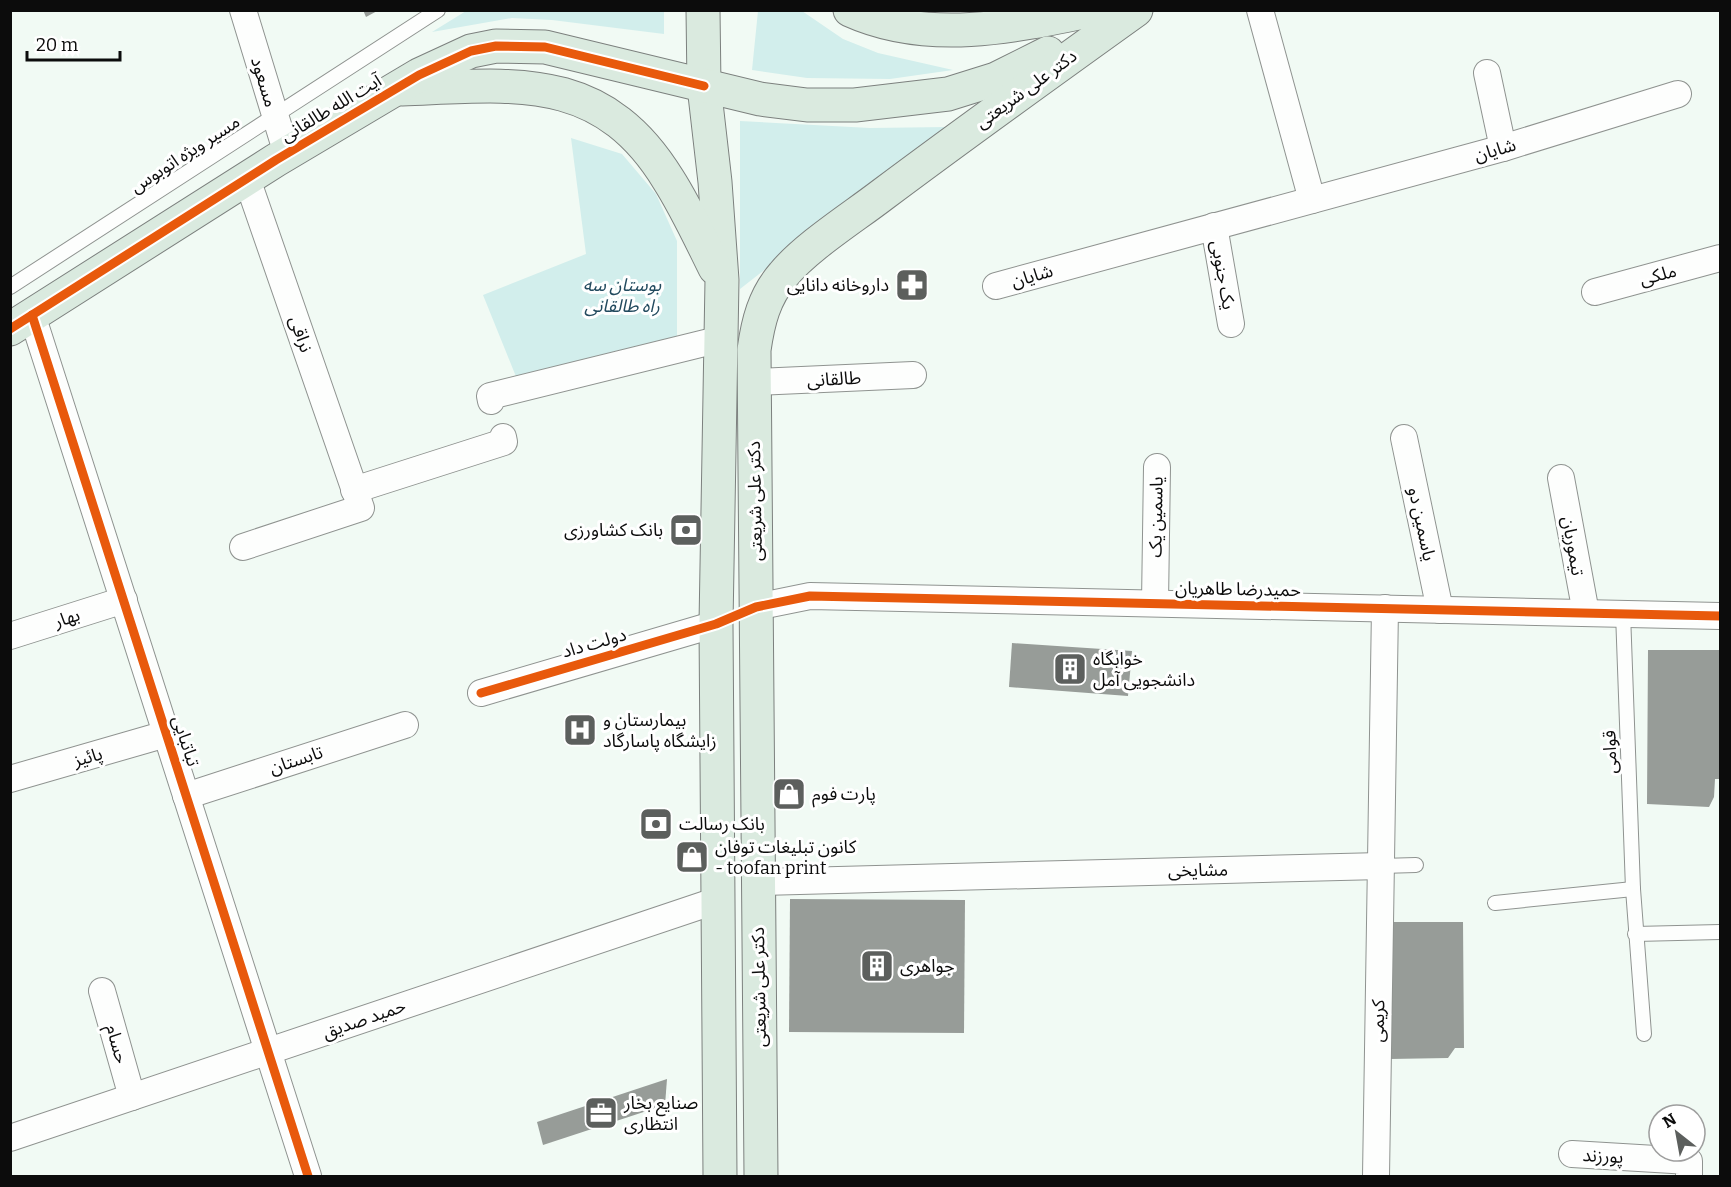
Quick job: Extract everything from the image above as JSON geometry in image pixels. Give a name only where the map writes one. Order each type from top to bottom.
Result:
[{"type":"main road","name":"دکتر علی شریعتی","points":[[703,10],[704,86],[715,182],[722,280],[716,624],[720,1176]]},
{"type":"main road","points":[[850,10],[890,24],[952,31],[995,29],[1092,10]]},
{"type":"main road","name":"آیت الله طالقانی","points":[[21,322],[287,153],[394,89],[471,51],[496,46],[545,47],[760,99],[807,105],[855,105],[948,94],[996,79],[1130,10]]},
{"type":"main road","name":"دکتر علی شریعتی","points":[[761,1176],[754,350],[766,300],[783,274],[807,252],[958,138],[1136,10]]},
{"type":"main road","points":[[394,89],[507,85],[555,91],[585,101],[618,120],[644,147],[668,179],[722,280]]},
{"type":"street","name":"مسعود","points":[[243,10],[287,153]]},
{"type":"street","points":[[1260,10],[1312,200]]},
{"type":"street","points":[[1487,73],[1503,148]]},
{"type":"street","name":"شایان","points":[[996,286],[1503,148],[1678,94]]},
{"type":"street","name":"نراقی","points":[[243,547],[361,508],[247,178]]},
{"type":"street","name":"یک جنوبی","points":[[1214,226],[1231,324]]},
{"type":"street","name":"ملکی","points":[[1595,292],[1720,258]]},
{"type":"street","name":"تباتبایی","points":[[21,322],[124,600],[308,1176]]},
{"type":"street","points":[[491,401],[490,396],[721,339]]},
{"type":"street","name":"طالقانی","points":[[754,382],[913,375]]},
{"type":"street","points":[[354,490],[504,442],[503,437]]},
{"type":"street","name":"یاسمین دو","points":[[1404,438],[1440,610]]},
{"type":"street","name":"یاسمین یک","points":[[1155,603],[1157,467]]},
{"type":"street","name":"تیموریان","points":[[1561,478],[1586,613]]},
{"type":"street","name":"حمیدرضا طاهریان","points":[[756,607],[810,596],[1720,616]]},
{"type":"street","name":"بهار","points":[[10,636],[124,600]]},
{"type":"street","points":[[1381,866],[1385,609]]},
{"type":"street","name":"دولت داد","points":[[481,693],[716,624]]},
{"type":"street","name":"تابستان","points":[[186,796],[405,725]]},
{"type":"street","name":"پائیز","points":[[10,779],[166,734]]},
{"type":"street","name":"مشایخی","points":[[758,882],[1381,866]]},
{"type":"street","name":"کریمی","points":[[1376,1176],[1381,866]]},
{"type":"street","name":"حمید صدیق","points":[[10,1138],[718,900]]},
{"type":"street","name":"حسام","points":[[102,991],[132,1097]]},
{"type":"street","name":"پورزند","points":[[1572,1154],[1689,1161],[1689,1176]]},
{"type":"lane","name":"مسیر ویژه اتوبوس","points":[[10,287],[438,10]]},
{"type":"lane","name":"قوامی","points":[[1623,614],[1635,934],[1644,1034]]},
{"type":"lane","points":[[1381,866],[1416,865]]},
{"type":"lane","points":[[1495,903],[1633,889]]},
{"type":"lane","points":[[1635,934],[1720,932]]},
{"type":"green space","points":[[466,11],[664,11],[664,34],[552,20],[512,18],[432,32]]},
{"type":"green space","points":[[758,11],[802,11],[843,39],[878,53],[953,70],[890,79],[807,78],[752,70]]},
{"type":"green space","points":[[740,121],[870,128],[947,127],[740,289]]},
{"type":"green space","name":"بوستان سه راه طالقانی","points":[[571,138],[622,154],[656,194],[677,241],[677,337],[517,379],[483,295],[586,254]]},
{"type":"building","points":[[363,10],[379,10],[366,17]]},
{"type":"building","name":"خوابگاه دانشجویی آمل","points":[[1012,643],[1132,651],[1128,696],[1009,687]]},
{"type":"building","points":[[1648,650],[1720,650],[1720,779],[1715,779],[1714,797],[1709,807],[1647,804]]},
{"type":"building","name":"جواهری","points":[[790,899],[965,900],[964,1033],[789,1032]]},
{"type":"building","points":[[1389,922],[1463,922],[1464,1048],[1455,1048],[1448,1058],[1390,1059]]},
{"type":"building","name":"صنایع بخار انتظاری","points":[[667,1079],[665,1105],[543,1145],[537,1122]]},
{"type":"cycle path","points":[[10,329],[276,160],[419,75],[471,51],[496,46],[545,47],[704,86]]},
{"type":"cycle path","points":[[32,315],[308,1176]]},
{"type":"cycle path","points":[[481,693],[716,624],[756,607],[810,596],[1720,616]]},
{"type":"place","name":"داروخانه دانایی","points":[[912,285]]},
{"type":"place","name":"بانک کشاورزی","points":[[686,530]]},
{"type":"place","name":"خوابگاه دانشجویی آمل","points":[[1070,669]]},
{"type":"place","name":"بیمارستان و زایشگاه پاسارگاد","points":[[580,730]]},
{"type":"place","name":"پارت فوم","points":[[789,794]]},
{"type":"place","name":"بانک رسالت","points":[[656,824]]},
{"type":"place","name":"کانون تبلیغات توفان - toofan print","points":[[692,857]]},
{"type":"place","name":"جواهری","points":[[877,966]]},
{"type":"place","name":"صنایع بخار انتظاری","points":[[601,1113]]}]
